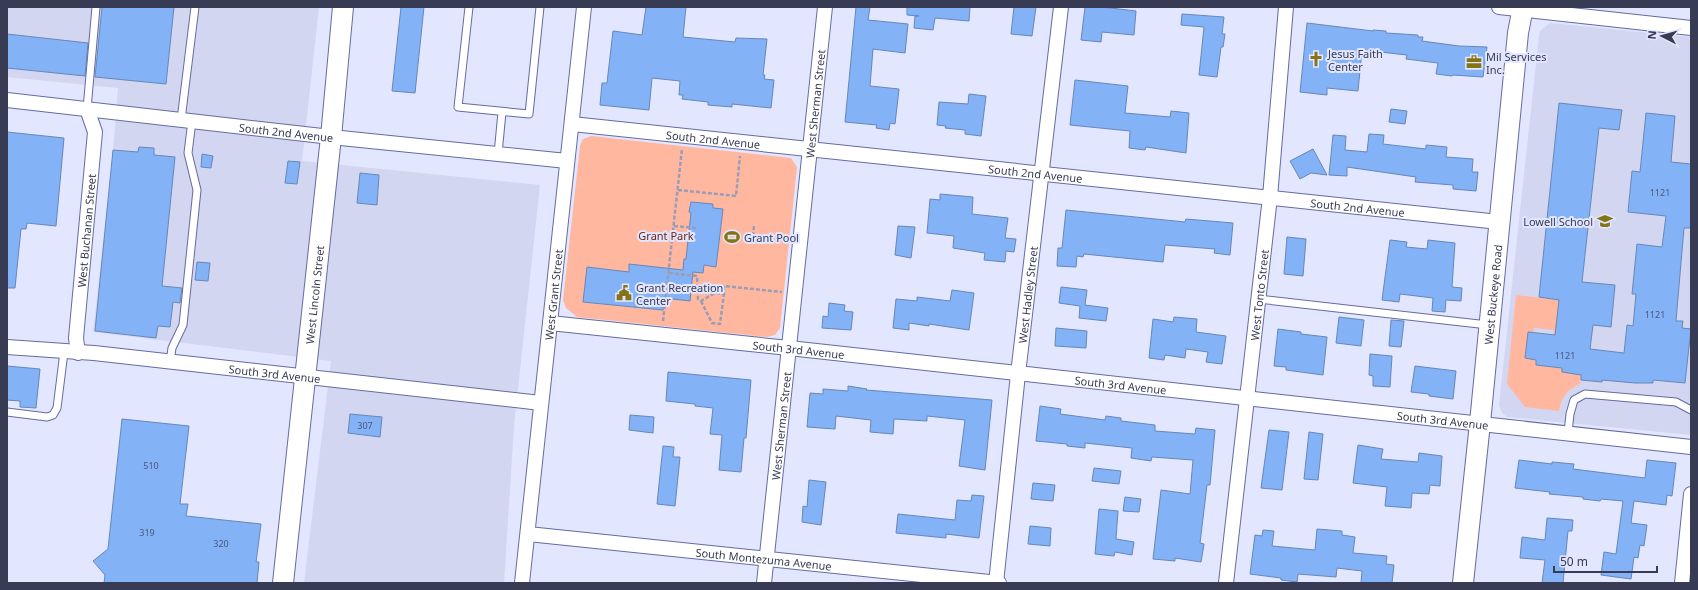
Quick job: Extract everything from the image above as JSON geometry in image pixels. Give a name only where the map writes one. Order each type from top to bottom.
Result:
[{"type":"main road","name":"West Lincoln Street","points":[[283,583],[331,137],[343,7]]},
{"type":"main road","name":"West Buckeye Road","points":[[1462,583],[1490,325],[1518,33],[1523,8]]},
{"type":"street","name":"West Grant Street","points":[[522,583],[584,7]]},
{"type":"street","name":"West Sherman Street","points":[[764,583],[826,7]]},
{"type":"street","name":"West Hadley Street","points":[[997,583],[1018,374],[1043,174],[1061,7]]},
{"type":"street","name":"West Tonto Street","points":[[1226,583],[1270,197],[1286,7]]},
{"type":"street","points":[[1499,7],[1523,8],[1691,28]]},
{"type":"street","name":"South 2nd Avenue","points":[[7,100],[331,137],[567,161]]},
{"type":"street","name":"West Buchanan Street","points":[[71,352],[76,338],[95,132],[87,109]]},
{"type":"street","name":"South 2nd Avenue","points":[[572,124],[1499,222]]},
{"type":"street","name":"South 3rd Avenue","points":[[550,323],[1691,447]]},
{"type":"street","name":"South 3rd Avenue","points":[[7,347],[170,362],[541,403]]},
{"type":"street","points":[[1682,583],[1691,494]]},
{"type":"street","name":"South Montezuma Avenue","points":[[528,534],[997,583]]},
{"type":"lane","points":[[87,109],[96,7]]},
{"type":"lane","points":[[170,362],[172,348],[183,325],[197,190],[188,153],[186,120],[195,7]]},
{"type":"lane","points":[[469,7],[458,107],[529,114],[540,7]]},
{"type":"lane","points":[[498,154],[502,112]]},
{"type":"lane","points":[[1258,299],[1490,325]]},
{"type":"lane","points":[[7,412],[47,417],[53,415],[57,408],[71,352]]},
{"type":"lane","points":[[1568,433],[1574,400],[1585,394],[1676,402],[1691,410]]},
{"type":"path","points":[[663,324],[682,149]]},
{"type":"path","points":[[678,190],[736,196],[740,156]]},
{"type":"path","points":[[753,236],[754,225]]},
{"type":"path","points":[[674,226],[696,228]]},
{"type":"path","points":[[669,272],[697,276],[698,299],[701,301],[712,323],[720,324],[724,286],[782,292]]},
{"type":"path","points":[[701,301],[715,294],[724,294]]},
{"type":"shaded area","points":[[7,7],[319,7],[302,161],[540,185],[514,426],[504,583],[304,583],[331,361],[93,332],[113,152],[118,88],[7,77]]},
{"type":"shaded area","name":"Lowell School","points":[[1550,23],[1691,37],[1691,435],[1507,417],[1502,413],[1499,405],[1539,36],[1540,31]]},
{"type":"green space","name":"Grant Park","points":[[591,136],[791,158],[797,167],[780,328],[775,335],[767,337],[577,317],[566,308],[563,300],[580,146],[583,139]]},
{"type":"green space","points":[[1516,295],[1559,300],[1556,321],[1574,323],[1568,337],[1553,335],[1554,330],[1534,328],[1533,333],[1528,333],[1525,358],[1536,360],[1536,365],[1562,368],[1562,372],[1581,375],[1580,384],[1572,388],[1566,394],[1561,402],[1559,411],[1525,407],[1507,384]]},
{"type":"building","points":[[102,7],[174,7],[166,84],[95,77]]},
{"type":"building","points":[[401,7],[424,7],[415,93],[392,91]]},
{"type":"building","points":[[646,7],[686,7],[683,37],[735,42],[736,38],[767,39],[763,75],[765,75],[764,79],[774,80],[771,108],[732,104],[732,107],[708,105],[708,102],[682,99],[683,95],[679,95],[680,81],[652,78],[649,110],[600,105],[602,83],[607,83],[613,31],[642,35]]},
{"type":"building","points":[[856,7],[870,7],[868,20],[908,24],[905,53],[873,49],[870,86],[899,89],[895,124],[890,123],[889,130],[876,128],[877,125],[845,122]]},
{"type":"building","points":[[907,7],[970,7],[969,21],[935,18],[933,30],[914,28],[915,16],[919,16],[907,15]]},
{"type":"building","points":[[1014,7],[1036,7],[1032,36],[1011,34]]},
{"type":"building","points":[[1085,7],[1102,7],[1136,11],[1134,35],[1102,32],[1101,42],[1081,40]]},
{"type":"building","points":[[1182,14],[1224,17],[1222,34],[1225,34],[1223,47],[1221,47],[1217,77],[1199,75],[1204,27],[1181,25]]},
{"type":"building","points":[[1307,23],[1373,31],[1386,31],[1386,33],[1418,35],[1418,37],[1423,37],[1422,41],[1459,46],[1487,47],[1483,77],[1436,74],[1438,63],[1406,59],[1407,55],[1362,50],[1358,91],[1327,88],[1327,95],[1300,92]]},
{"type":"building","points":[[7,34],[88,43],[85,76],[7,68]]},
{"type":"building","points":[[1075,80],[1128,86],[1125,113],[1170,117],[1171,111],[1189,113],[1186,153],[1146,147],[1145,150],[1129,148],[1130,131],[1070,125]]},
{"type":"building","points":[[969,94],[986,96],[981,136],[965,134],[965,130],[945,128],[946,126],[937,125],[939,102],[968,104]]},
{"type":"building","points":[[1559,103],[1622,110],[1619,130],[1599,128],[1582,282],[1615,285],[1611,327],[1593,325],[1590,349],[1624,353],[1627,325],[1633,326],[1636,294],[1632,294],[1637,244],[1662,247],[1666,216],[1628,212],[1632,171],[1640,172],[1646,113],[1675,116],[1671,162],[1691,164],[1691,228],[1684,228],[1676,321],[1683,321],[1682,328],[1691,329],[1685,383],[1653,380],[1653,383],[1635,383],[1581,380],[1581,375],[1562,372],[1562,368],[1536,365],[1536,360],[1525,358],[1528,332],[1555,335],[1559,300],[1539,297]]},
{"type":"building","points":[[1391,109],[1407,111],[1405,124],[1389,122]]},
{"type":"building","points":[[7,132],[64,138],[56,226],[27,223],[26,229],[21,229],[15,288],[7,288]]},
{"type":"building","points":[[1369,134],[1384,135],[1383,144],[1426,149],[1426,145],[1447,147],[1446,157],[1473,159],[1472,172],[1478,172],[1476,191],[1453,189],[1453,185],[1415,182],[1416,177],[1347,167],[1347,176],[1329,175],[1333,135],[1346,136],[1345,150],[1367,152]]},
{"type":"building","points":[[139,147],[154,148],[154,155],[175,157],[162,286],[182,288],[180,303],[173,302],[170,327],[158,326],[156,338],[95,331],[113,150],[138,152]]},
{"type":"building","points":[[1313,149],[1327,175],[1311,173],[1300,179],[1290,161]]},
{"type":"building","points":[[202,154],[213,156],[211,168],[201,167]]},
{"type":"building","points":[[288,161],[300,162],[297,184],[285,183]]},
{"type":"building","points":[[360,173],[379,175],[377,205],[357,203]]},
{"type":"building","points":[[940,194],[973,197],[972,214],[1008,218],[1005,238],[1016,239],[1014,252],[1006,251],[1005,262],[984,260],[985,253],[953,248],[954,236],[927,233],[930,199],[940,200]]},
{"type":"building","points":[[691,202],[713,204],[713,208],[723,209],[716,267],[704,265],[703,273],[693,272],[690,301],[664,298],[663,310],[583,302],[587,267],[629,272],[629,264],[683,270],[684,259],[686,259]]},
{"type":"building","points":[[1066,210],[1185,222],[1186,219],[1233,223],[1230,255],[1214,253],[1215,249],[1165,245],[1163,262],[1084,254],[1083,257],[1077,256],[1076,267],[1057,266],[1058,248],[1062,248]]},
{"type":"building","points":[[898,226],[915,227],[911,258],[895,255]]},
{"type":"building","points":[[1287,237],[1306,239],[1303,276],[1284,274]]},
{"type":"building","points":[[1390,240],[1407,242],[1406,247],[1427,249],[1428,240],[1455,243],[1452,287],[1462,288],[1461,301],[1446,300],[1445,312],[1432,311],[1433,298],[1400,294],[1399,302],[1382,300]]},
{"type":"building","points":[[197,262],[210,263],[208,281],[195,280]]},
{"type":"building","points":[[1061,287],[1087,290],[1085,305],[1108,308],[1106,321],[1079,318],[1080,306],[1059,303]]},
{"type":"building","points":[[952,290],[974,293],[969,330],[929,324],[929,326],[909,323],[909,330],[893,328],[896,299],[917,301],[917,297],[950,301]]},
{"type":"building","points":[[829,303],[845,305],[844,311],[853,312],[851,330],[822,328],[823,316],[828,317]]},
{"type":"building","points":[[1174,317],[1197,319],[1196,332],[1226,336],[1222,364],[1206,362],[1208,352],[1186,349],[1185,358],[1165,355],[1164,360],[1149,358],[1153,319],[1173,322]]},
{"type":"building","points":[[1339,317],[1364,320],[1361,346],[1336,343]]},
{"type":"building","points":[[1391,320],[1404,321],[1401,347],[1389,346]]},
{"type":"building","points":[[1056,328],[1087,331],[1086,348],[1055,346]]},
{"type":"building","points":[[1278,329],[1301,332],[1301,334],[1327,337],[1323,375],[1286,370],[1286,367],[1274,366]]},
{"type":"building","points":[[1370,354],[1392,356],[1390,387],[1373,386],[1373,376],[1369,375]]},
{"type":"building","points":[[7,366],[40,369],[36,408],[20,407],[20,401],[7,400]]},
{"type":"building","points":[[1415,366],[1456,371],[1453,399],[1411,392]]},
{"type":"building","points":[[668,372],[751,380],[746,438],[744,438],[741,472],[719,470],[722,435],[710,434],[713,408],[695,406],[695,404],[666,401]]},
{"type":"building","points":[[848,386],[867,389],[866,390],[992,400],[985,470],[959,466],[965,420],[927,416],[927,421],[894,419],[893,434],[870,432],[871,420],[836,416],[835,429],[807,427],[810,393],[823,394],[823,389],[848,391]]},
{"type":"building","points":[[1040,406],[1061,409],[1060,414],[1105,420],[1106,416],[1121,418],[1121,421],[1155,425],[1155,431],[1195,434],[1196,428],[1215,430],[1210,485],[1207,485],[1200,543],[1204,544],[1201,562],[1175,558],[1175,561],[1153,559],[1161,490],[1190,494],[1193,460],[1152,457],[1151,461],[1131,458],[1132,448],[1085,443],[1085,448],[1067,446],[1067,444],[1036,441]]},
{"type":"building","points":[[350,414],[382,417],[380,437],[348,433]]},
{"type":"building","points":[[630,415],[654,417],[653,433],[629,430]]},
{"type":"building","points":[[122,419],[189,426],[180,504],[188,504],[186,516],[261,524],[256,562],[259,562],[257,583],[104,583],[105,575],[93,561],[108,549]]},
{"type":"building","points":[[1269,430],[1289,432],[1282,490],[1261,488]]},
{"type":"building","points":[[1309,432],[1323,434],[1318,480],[1304,479]]},
{"type":"building","points":[[1358,445],[1383,449],[1381,459],[1418,462],[1419,453],[1442,456],[1440,486],[1430,485],[1429,494],[1412,493],[1411,508],[1385,506],[1387,487],[1353,483]]},
{"type":"building","points":[[663,446],[674,447],[673,457],[680,457],[675,506],[657,504]]},
{"type":"building","points":[[1519,460],[1552,464],[1552,462],[1574,464],[1573,469],[1645,478],[1647,460],[1676,463],[1672,496],[1667,495],[1666,505],[1634,501],[1631,523],[1647,525],[1644,546],[1640,545],[1638,558],[1634,557],[1631,579],[1601,575],[1604,552],[1616,554],[1623,501],[1583,499],[1583,497],[1549,494],[1550,492],[1515,488]]},
{"type":"building","points":[[1094,468],[1121,471],[1119,484],[1092,481]]},
{"type":"building","points":[[809,480],[826,482],[821,525],[802,522],[803,506],[807,507]]},
{"type":"building","points":[[1033,483],[1055,485],[1053,501],[1031,499]]},
{"type":"building","points":[[972,495],[984,496],[979,538],[946,534],[946,538],[896,533],[898,514],[955,520],[957,500],[971,501]]},
{"type":"building","points":[[1125,497],[1141,499],[1139,512],[1123,511]]},
{"type":"building","points":[[1099,509],[1118,511],[1116,539],[1134,542],[1132,555],[1115,552],[1114,556],[1095,554]]},
{"type":"building","points":[[1547,518],[1573,520],[1572,531],[1568,531],[1563,583],[1542,583],[1545,560],[1520,558],[1522,537],[1545,540]]},
{"type":"building","points":[[1030,526],[1051,528],[1050,546],[1028,544]]},
{"type":"building","points":[[1317,529],[1342,531],[1342,535],[1355,537],[1353,553],[1387,556],[1386,564],[1394,565],[1392,583],[1361,583],[1362,571],[1337,568],[1336,577],[1298,574],[1297,582],[1281,580],[1281,578],[1250,574],[1255,535],[1262,536],[1263,530],[1274,531],[1272,546],[1315,550]]},
{"type":"place","name":"Jesus Faith Center","points":[[1316,59]]},
{"type":"place","name":"Mil Services Inc.","points":[[1474,62]]},
{"type":"place","name":"Lowell School","points":[[1605,221]]},
{"type":"place","name":"Grant Pool","points":[[732,237]]},
{"type":"place","name":"Grant Recreation Center","points":[[624,293]]}]
